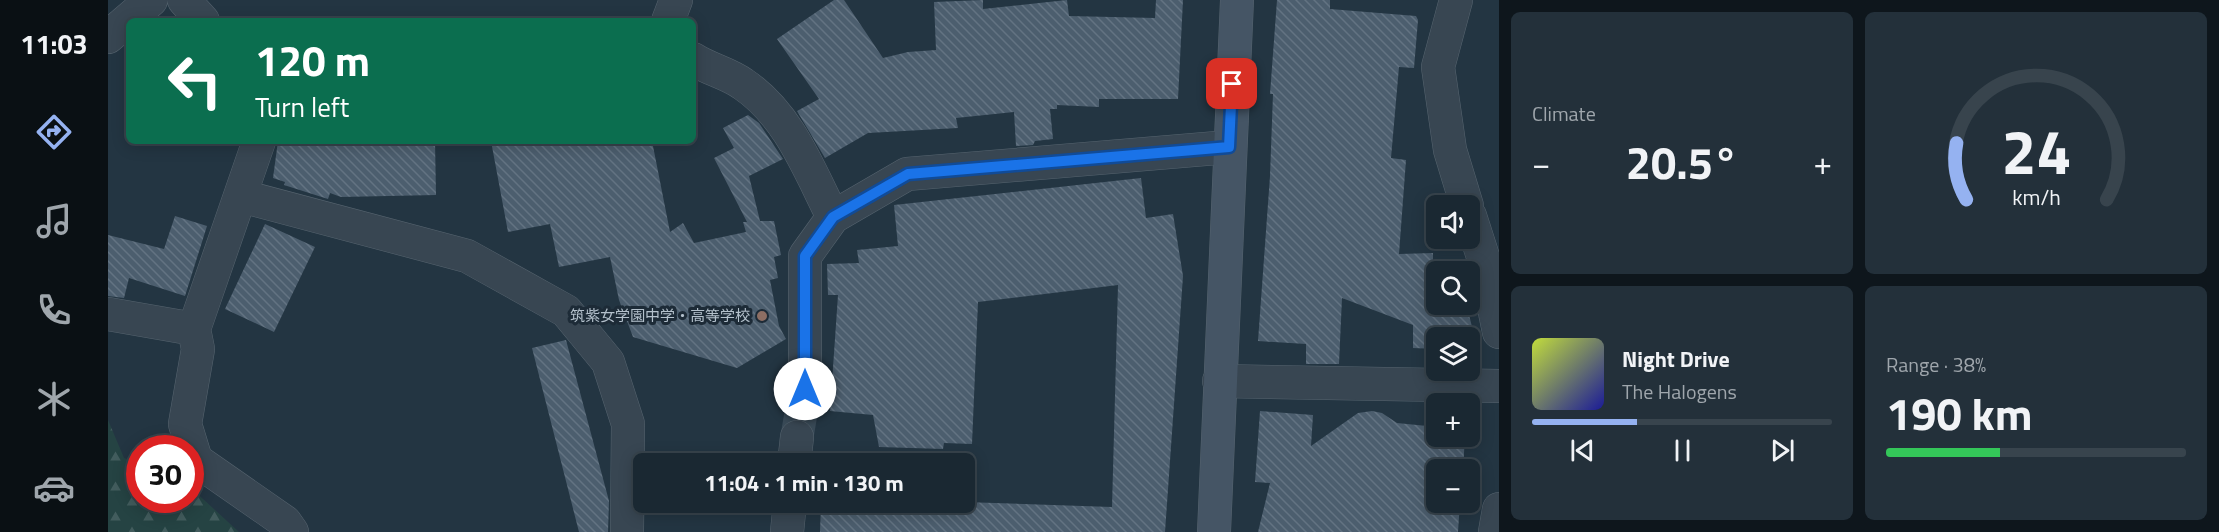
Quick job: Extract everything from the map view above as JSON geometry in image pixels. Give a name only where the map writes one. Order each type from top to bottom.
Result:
[{"type":"street","points":[[130,18],[151,0]]},
{"type":"street","points":[[184,0],[200,18]]},
{"type":"street","points":[[669,18],[676,0]]},
{"type":"street","points":[[1214,532],[1236,0]]},
{"type":"street","points":[[1456,0],[1438,67],[1450,150],[1464,195]]},
{"type":"street","points":[[108,37],[126,22]]},
{"type":"street","points":[[696,60],[743,83],[771,109],[791,134],[833,217]]},
{"type":"street","points":[[258,144],[242,196],[194,329],[198,349],[185,423],[196,460],[285,522],[292,532]]},
{"type":"street","points":[[805,389],[805,256],[833,217],[908,174],[1229,147]]},
{"type":"street","points":[[242,196],[467,256],[567,311],[608,362],[628,424],[627,532]]},
{"type":"street","points":[[1480,247],[1499,332]]},
{"type":"street","points":[[108,314],[194,329]]},
{"type":"street","points":[[1219,381],[1499,386]]},
{"type":"street","points":[[1495,532],[1499,509]]},
{"type":"street","points":[[788,532],[789,513]]},
{"type":"green space","points":[[108,420],[126,459],[126,513],[204,513],[204,500],[239,532],[108,532]]},
{"type":"building","points":[[834,0],[844,0],[883,58],[908,52],[936,50],[934,2],[983,0],[983,9],[1067,0],[1069,16],[1155,18],[1156,0],[1183,0],[1178,99],[1099,99],[1099,107],[1057,105],[1057,109],[1050,109],[1053,139],[1035,141],[1033,145],[1016,146],[1014,112],[956,118],[958,128],[868,133],[825,158],[797,111],[819,99],[777,39]]},
{"type":"building","points":[[1277,0],[1330,0],[1330,9],[1416,16],[1418,20],[1414,68],[1399,67],[1391,158],[1406,160],[1399,254],[1433,253],[1433,261],[1426,261],[1426,315],[1469,315],[1472,327],[1426,327],[1426,349],[1413,348],[1413,325],[1342,298],[1339,364],[1306,364],[1306,344],[1258,341],[1270,176],[1273,94],[1270,94]]},
{"type":"building","points":[[748,115],[759,123],[783,159],[749,176],[760,221],[774,221],[781,255],[774,257],[778,278],[770,280],[779,326],[786,339],[737,368],[633,337],[619,300],[610,257],[559,267],[550,224],[508,232],[492,144],[653,144],[670,232],[683,223],[694,243],[746,232],[743,222],[747,222],[714,158],[734,148],[723,128]]},
{"type":"building","points":[[278,144],[435,144],[436,195],[341,197],[330,193],[328,199],[284,185],[285,182],[273,178]]},
{"type":"building","points":[[1141,178],[1146,218],[1173,214],[1183,276],[1165,532],[820,532],[821,513],[975,513],[975,502],[1112,507],[1118,285],[978,302],[972,444],[944,443],[943,449],[879,447],[873,415],[830,411],[838,295],[828,295],[827,264],[859,263],[857,250],[898,246],[894,205]]},
{"type":"building","points":[[175,216],[207,226],[185,296],[129,278],[124,298],[108,296],[108,235],[164,249]]},
{"type":"building","points":[[265,224],[315,247],[274,332],[225,309]]},
{"type":"building","points":[[566,340],[609,501],[608,532],[579,532],[532,348]]},
{"type":"building","points":[[1260,411],[1313,415],[1311,446],[1358,413],[1372,411],[1382,413],[1397,423],[1426,426],[1426,447],[1464,447],[1464,459],[1426,459],[1426,513],[1459,513],[1458,532],[1258,532],[1270,483],[1255,482]]},
{"type":"tunnel","points":[[797,437],[805,389]]},
{"type":"place","name":"筑紫女学園中学・高等学校","points":[[762,316]]},
{"type":"route","points":[[805,389],[805,256],[833,217],[908,174],[1229,147],[1232,84]]}]
